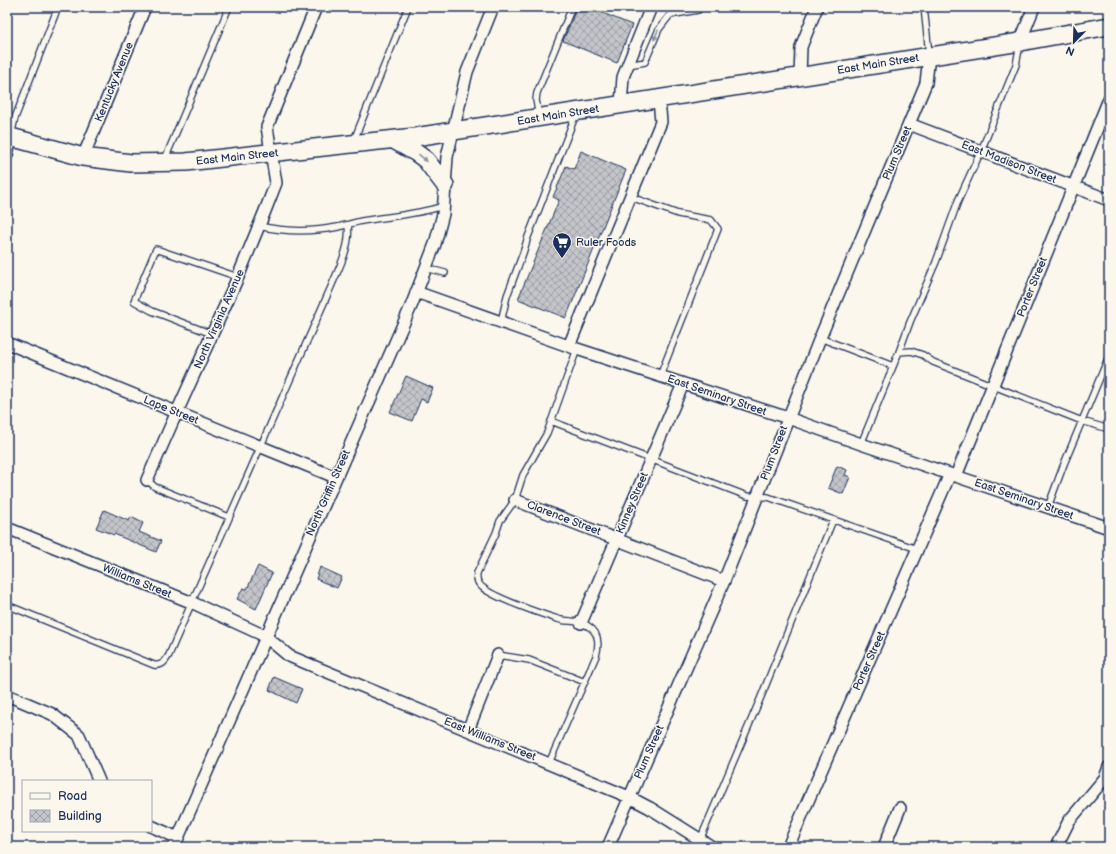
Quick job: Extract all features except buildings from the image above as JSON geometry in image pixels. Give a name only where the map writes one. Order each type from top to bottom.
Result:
[{"type":"main road","name":"East Main Street","points":[[9,136],[83,156],[131,162],[186,162],[394,140],[1020,42],[1109,26]]},
{"type":"main road","points":[[394,140],[426,160],[445,185]]},
{"type":"street","name":"Kentucky Avenue","points":[[83,156],[145,7]]},
{"type":"street","name":"North Virginia Avenue","points":[[147,480],[238,277],[276,183],[267,128],[316,7]]},
{"type":"street","name":"North Griffin Street","points":[[176,842],[426,268],[435,244],[442,214],[447,157],[467,72],[493,7]]},
{"type":"street","points":[[621,105],[623,77],[651,7]]},
{"type":"street","points":[[800,76],[800,48],[817,7]]},
{"type":"street","points":[[1020,42],[1034,7]]},
{"type":"street","name":"Plum Street","points":[[608,847],[724,580],[820,338],[926,83],[929,56]]},
{"type":"street","points":[[573,347],[630,197],[661,122],[659,99]]},
{"type":"street","name":"Porter Street","points":[[788,847],[918,549],[953,475],[992,385],[1109,99]]},
{"type":"street","name":"East Madison Street","points":[[909,124],[1109,200]]},
{"type":"street","points":[[7,155],[9,136]]},
{"type":"street","name":"East Seminary Street","points":[[416,292],[573,347],[788,418],[1109,528]]},
{"type":"street","name":"Lape Street","points":[[7,343],[335,478]]},
{"type":"street","name":"Kinney Street","points":[[581,623],[683,384]]},
{"type":"street","name":"Clarence Street","points":[[515,500],[724,580]]},
{"type":"street","name":"Williams Street","points":[[7,528],[193,603],[265,636]]},
{"type":"street","name":"East Williams Street","points":[[265,636],[289,656],[629,797],[650,808],[699,844],[712,847]]},
{"type":"street","points":[[468,730],[498,655]]},
{"type":"street","points":[[7,695],[52,714],[79,735],[99,780]]},
{"type":"street","points":[[1056,847],[1068,821],[1107,779],[1109,767]]},
{"type":"street","points":[[884,847],[900,808]]},
{"type":"street","points":[[152,827],[176,842]]},
{"type":"lane","points":[[9,136],[58,7]]},
{"type":"lane","points":[[163,163],[229,7]]},
{"type":"lane","points":[[353,144],[408,7]]},
{"type":"lane","points":[[539,118],[536,100],[537,93],[572,7]]},
{"type":"lane","points":[[924,7],[929,56]]},
{"type":"lane","points":[[627,66],[644,62],[659,28],[670,15],[698,10]]},
{"type":"lane","points":[[861,444],[936,262],[958,201],[982,151],[1016,65],[1020,42]]},
{"type":"lane","points":[[502,322],[507,296],[524,253],[528,237],[577,112]]},
{"type":"lane","points":[[630,197],[678,214],[711,220],[718,229],[660,376]]},
{"type":"lane","points":[[259,226],[278,230],[298,231],[336,228],[365,220],[424,212],[443,206]]},
{"type":"lane","points":[[7,605],[154,665],[159,666],[164,662],[169,656],[193,603],[229,517],[331,287],[345,253],[350,234],[348,225]]},
{"type":"lane","points":[[212,334],[152,311],[134,301],[156,249],[238,277]]},
{"type":"lane","points":[[426,268],[445,274]]},
{"type":"lane","points":[[820,338],[893,366]]},
{"type":"lane","points":[[549,763],[596,656],[599,646],[598,639],[589,626],[573,620],[563,620],[533,611],[494,595],[482,588],[476,578],[500,521],[515,500],[524,475],[547,433],[573,347]]},
{"type":"lane","points":[[899,352],[911,351],[923,355],[933,362],[1082,421],[1109,429]]},
{"type":"lane","points":[[1048,507],[1064,464],[1109,356]]},
{"type":"lane","points":[[551,421],[746,496],[768,498],[918,549]]},
{"type":"lane","points":[[147,480],[156,487],[229,517]]},
{"type":"lane","points":[[699,844],[833,520]]},
{"type":"lane","points":[[498,655],[529,660],[585,682]]},
{"type":"place","name":"Ruler Foods","points":[[562,259]]}]
